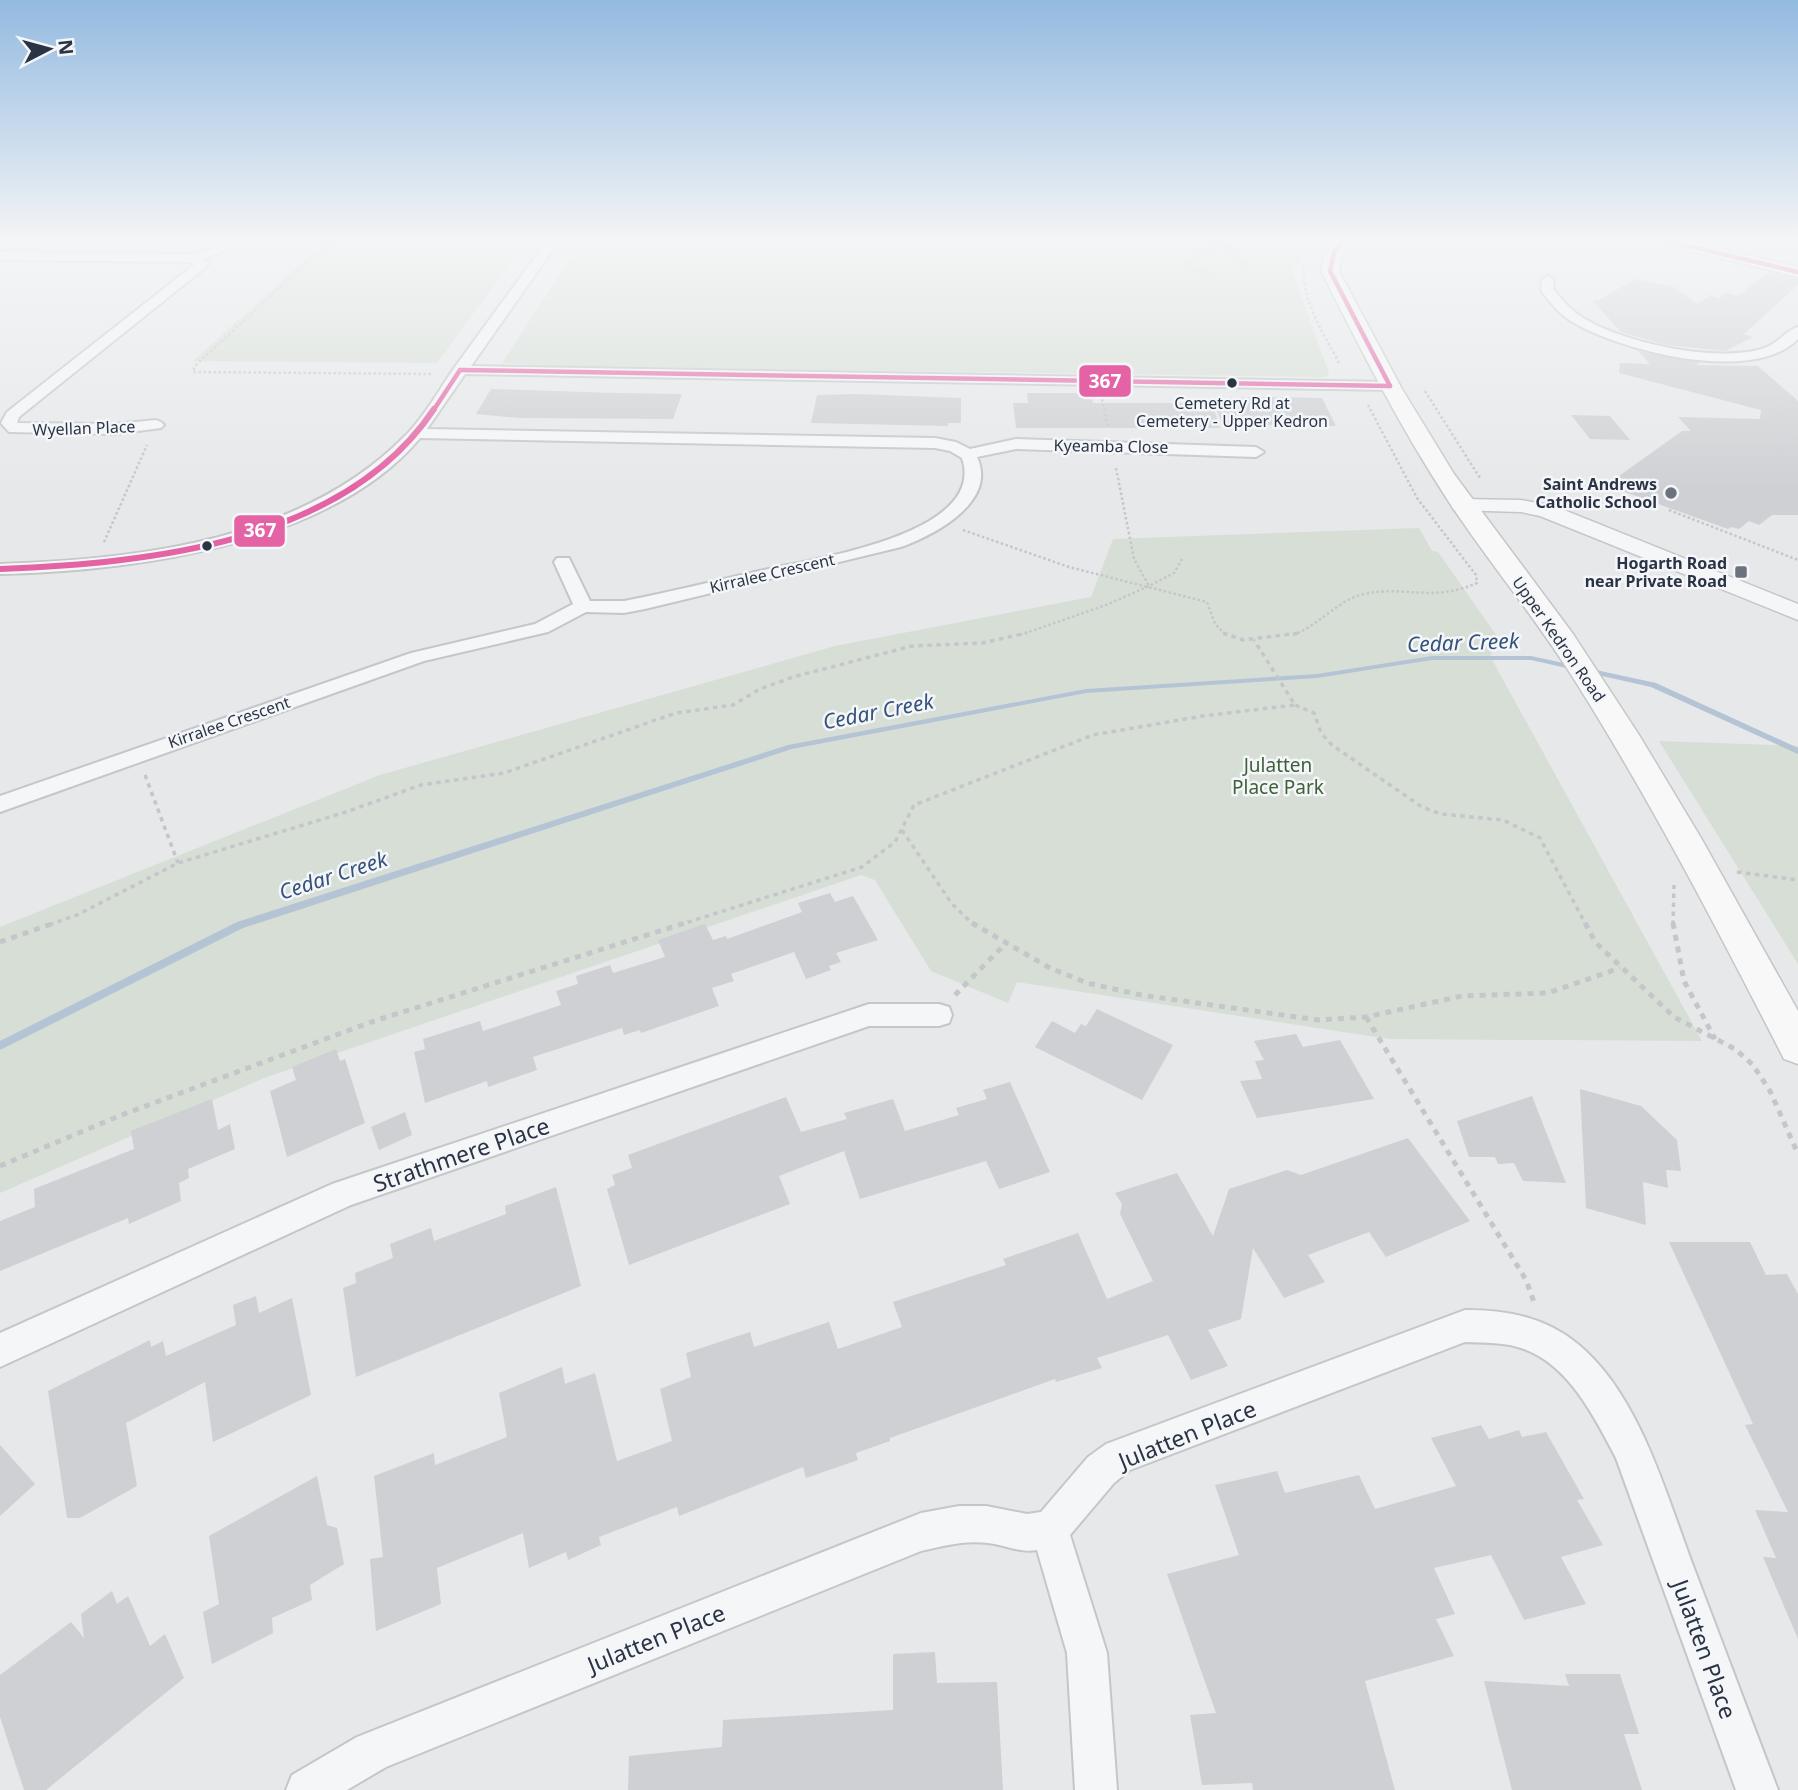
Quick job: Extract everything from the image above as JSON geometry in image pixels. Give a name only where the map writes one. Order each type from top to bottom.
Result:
[{"type":"main road","name":"Upper Kedron Road","points":[[1356,322],[1390,386],[1462,505],[1558,633],[1618,727],[1703,869],[1798,1048]]},
{"type":"street","name":"Wyellan Place","points":[[130,322],[12,415],[9,423],[14,429],[115,429],[156,425]]},
{"type":"street","points":[[0,569],[57,568],[169,553],[245,533],[304,511],[352,486],[396,456],[416,433],[495,322]]},
{"type":"street","points":[[1581,322],[1617,338],[1665,350],[1711,355],[1752,354],[1781,346],[1797,333]]},
{"type":"street","points":[[460,370],[1390,386]]},
{"type":"street","points":[[416,433],[930,443],[948,445],[967,454]]},
{"type":"street","name":"Kyeamba Close","points":[[967,454],[1005,444],[1256,452]]},
{"type":"street","name":"Kirralee Crescent","points":[[0,804],[418,657],[541,628],[583,606],[624,607],[645,603],[904,540],[939,522],[956,508],[969,485],[972,466],[967,454]]},
{"type":"street","points":[[1462,505],[1521,506],[1545,511],[1798,613]]},
{"type":"street","points":[[563,562],[583,606]]},
{"type":"street","name":"Strathmere Place","points":[[0,1350],[342,1194],[869,1015],[939,1015]]},
{"type":"street","name":"Julatten Place","points":[[307,1790],[372,1752],[921,1532],[959,1524],[986,1524],[1027,1533],[1050,1529],[1068,1513],[1101,1471],[1119,1457],[1465,1326],[1495,1324],[1521,1330],[1547,1341],[1573,1360],[1591,1382],[1631,1449],[1757,1790]]},
{"type":"street","points":[[1050,1529],[1087,1653],[1096,1790]]},
{"type":"path","points":[[243,322],[195,366],[193,372],[436,374]]},
{"type":"path","points":[[1099,381],[1134,559],[1149,586]]},
{"type":"path","points":[[1420,383],[1474,466],[1482,483]]},
{"type":"path","points":[[939,522],[1069,567],[1207,602],[1211,618],[1222,634],[1238,641],[1298,633],[1348,599],[1365,593],[1431,596],[1458,593],[1478,583],[1476,575],[1417,498],[1366,402]]},
{"type":"path","points":[[100,552],[156,425]]},
{"type":"path","points":[[1669,510],[1798,560]]},
{"type":"path","points":[[0,942],[77,915],[178,863],[346,813],[421,785],[503,773],[676,713],[733,705],[760,689],[793,677],[912,646],[982,643],[1035,631],[1149,586],[1174,573],[1182,559]]},
{"type":"path","points":[[1254,640],[1295,705]]},
{"type":"path","points":[[0,1166],[119,1116],[371,1022],[862,867],[887,854],[902,829],[904,816],[914,805],[1093,735],[1203,716],[1295,705],[1314,713],[1321,733],[1332,745],[1422,807],[1441,814],[1503,820],[1540,838],[1590,934],[1620,968],[1674,1017],[1735,1049],[1753,1065],[1770,1091],[1798,1154]]},
{"type":"path","points":[[137,755],[178,863]]},
{"type":"path","points":[[902,829],[952,904],[976,927],[1050,968],[1087,983],[1141,995],[1318,1020],[1366,1017],[1462,996],[1548,993],[1620,968]]},
{"type":"path","points":[[1731,871],[1798,880]]},
{"type":"path","points":[[1668,874],[1674,885],[1672,919],[1684,981],[1716,1039]]},
{"type":"path","points":[[939,1015],[963,985],[1006,943]]},
{"type":"path","points":[[1366,1017],[1526,1280],[1547,1341]]},
{"type":"green space","points":[[237,322],[468,322],[437,363],[193,361]]},
{"type":"green space","points":[[529,322],[1311,322],[1329,373],[1326,377],[554,366],[502,363]]},
{"type":"green space","name":"Julatten Place Park","points":[[1419,528],[1432,551],[1438,552],[1499,639],[1490,656],[1702,1041],[1389,1039],[1017,982],[1008,1003],[931,971],[875,880],[861,875],[264,1078],[0,1193],[0,927],[380,775],[835,646],[1091,597],[1113,539]]},
{"type":"green space","points":[[1659,741],[1798,746],[1798,964]]},
{"type":"building","points":[[1612,322],[1758,322],[1744,334],[1753,337],[1725,351],[1666,345],[1621,332]]},
{"type":"building","points":[[1638,351],[1700,362],[1696,365],[1758,366],[1798,401],[1798,515],[1772,515],[1759,525],[1749,521],[1739,529],[1728,529],[1611,487],[1617,483],[1612,481],[1682,431],[1691,431],[1678,417],[1760,419],[1761,410],[1619,373],[1620,363],[1650,364]]},
{"type":"building","points":[[491,389],[682,394],[673,419],[519,418],[476,414]]},
{"type":"building","points":[[1027,393],[1091,393],[1093,403],[1212,403],[1220,428],[1016,428],[1013,403],[1028,403]]},
{"type":"building","points":[[817,395],[961,398],[961,423],[948,423],[948,426],[811,423]]},
{"type":"building","points":[[1212,398],[1322,398],[1336,426],[1222,424]]},
{"type":"building","points":[[1571,415],[1610,416],[1630,440],[1590,439]]},
{"type":"building","points":[[830,893],[835,902],[853,896],[878,940],[836,953],[841,962],[829,966],[831,970],[806,979],[794,952],[731,974],[734,981],[712,988],[719,1006],[641,1033],[640,1030],[624,1035],[622,1028],[533,1057],[537,1070],[488,1087],[487,1081],[425,1103],[414,1052],[425,1049],[423,1039],[480,1021],[483,1031],[561,1005],[556,991],[578,984],[576,976],[610,965],[613,973],[665,957],[658,940],[705,924],[713,940],[726,936],[727,939],[802,912],[798,903]]},
{"type":"building","points":[[1097,1009],[1173,1045],[1142,1100],[1035,1047],[1052,1021],[1075,1033],[1081,1024],[1086,1026]]},
{"type":"building","points":[[1296,1034],[1303,1047],[1340,1040],[1374,1099],[1257,1118],[1240,1081],[1262,1079],[1255,1061],[1264,1060],[1254,1041]]},
{"type":"building","points":[[336,1049],[340,1061],[345,1059],[365,1123],[287,1157],[270,1091],[296,1080],[292,1067]]},
{"type":"building","points":[[1010,1082],[1050,1172],[999,1189],[986,1161],[860,1199],[844,1151],[779,1176],[790,1204],[629,1265],[607,1189],[615,1185],[612,1175],[632,1168],[628,1155],[786,1097],[801,1132],[847,1119],[844,1113],[893,1099],[905,1131],[959,1115],[956,1108],[987,1099],[983,1090]]},
{"type":"building","points":[[1580,1089],[1641,1106],[1677,1140],[1681,1171],[1666,1170],[1668,1188],[1643,1182],[1646,1225],[1586,1208]]},
{"type":"building","points":[[1532,1096],[1566,1183],[1523,1181],[1514,1163],[1498,1164],[1495,1157],[1469,1157],[1457,1121]]},
{"type":"building","points":[[212,1099],[218,1130],[230,1124],[235,1149],[188,1169],[189,1178],[179,1183],[181,1201],[129,1224],[128,1218],[0,1271],[0,1221],[35,1207],[34,1189],[134,1149],[131,1131]]},
{"type":"building","points":[[405,1112],[412,1135],[379,1150],[371,1127]]},
{"type":"building","points":[[1408,1138],[1470,1221],[1386,1257],[1369,1232],[1308,1255],[1325,1282],[1284,1298],[1253,1248],[1241,1319],[1208,1330],[1228,1366],[1191,1380],[1168,1335],[1097,1358],[1102,1368],[1056,1382],[1055,1379],[890,1438],[890,1441],[856,1453],[858,1460],[806,1478],[803,1467],[679,1516],[677,1507],[599,1537],[601,1545],[568,1560],[566,1552],[529,1568],[523,1533],[437,1568],[441,1604],[376,1631],[370,1559],[383,1557],[374,1476],[434,1453],[435,1465],[507,1437],[499,1393],[562,1367],[565,1384],[595,1373],[617,1461],[672,1441],[660,1389],[691,1377],[686,1353],[750,1332],[754,1347],[829,1322],[838,1349],[902,1327],[893,1302],[1006,1265],[1003,1259],[1078,1233],[1107,1299],[1153,1281],[1120,1214],[1122,1204],[1115,1193],[1177,1173],[1213,1236],[1229,1189],[1287,1170],[1301,1175]]},
{"type":"building","points":[[556,1187],[581,1286],[356,1377],[343,1288],[356,1283],[355,1273],[393,1258],[390,1244],[431,1228],[434,1241],[506,1214],[505,1206]]},
{"type":"building","points":[[1669,1242],[1750,1242],[1766,1275],[1787,1274],[1798,1294],[1798,1639],[1763,1557],[1776,1558],[1755,1510],[1788,1512],[1745,1425],[1753,1424]]},
{"type":"building","points":[[256,1296],[259,1313],[292,1298],[311,1395],[213,1442],[205,1382],[126,1423],[137,1486],[80,1518],[67,1518],[48,1391],[150,1340],[151,1347],[163,1341],[166,1356],[236,1325],[233,1305]]},
{"type":"building","points":[[1481,1425],[1489,1439],[1519,1430],[1522,1437],[1546,1432],[1584,1499],[1577,1500],[1603,1545],[1561,1557],[1586,1604],[1524,1620],[1491,1555],[1434,1568],[1455,1614],[1436,1619],[1454,1656],[1365,1681],[1395,1790],[1253,1790],[1252,1783],[1202,1785],[1190,1715],[1216,1713],[1167,1574],[1239,1555],[1215,1485],[1277,1471],[1285,1493],[1359,1475],[1375,1509],[1456,1486],[1431,1438]]},
{"type":"building","points":[[0,1445],[35,1484],[0,1516]]},
{"type":"building","points":[[317,1476],[327,1525],[337,1528],[344,1564],[310,1585],[312,1600],[272,1618],[273,1633],[212,1664],[203,1612],[219,1604],[209,1536]]},
{"type":"building","points":[[112,1591],[117,1604],[128,1596],[150,1646],[165,1634],[184,1678],[46,1790],[24,1790],[0,1717],[0,1675],[71,1622],[84,1638],[81,1614]]},
{"type":"building","points":[[935,1652],[937,1683],[997,1682],[1003,1790],[628,1790],[629,1756],[722,1747],[723,1720],[893,1710],[893,1654]]},
{"type":"building","points":[[1565,1674],[1620,1674],[1639,1734],[1624,1734],[1642,1790],[1512,1790],[1484,1681],[1569,1686]]},
{"type":"waterway","name":"Cedar Creek","points":[[0,1046],[240,925],[791,747],[1086,691],[1317,676],[1432,658],[1531,658],[1653,685],[1798,751]]},
{"type":"transit line","name":"367","points":[[1356,322],[1390,386]]},
{"type":"transit line","name":"367","points":[[460,370],[1390,386]]},
{"type":"transit line","name":"367","points":[[0,569],[104,563],[156,556],[260,531],[309,511],[354,486],[406,446],[423,426],[460,370]]},
{"type":"place","name":"Cemetery Rd at Cemetery - Upper Kedron","points":[[1232,383]]},
{"type":"place","name":"Saint Andrews Catholic School","points":[[1671,493]]},
{"type":"place","name":"Hogarth Road near Private Road","points":[[1741,572]]}]
